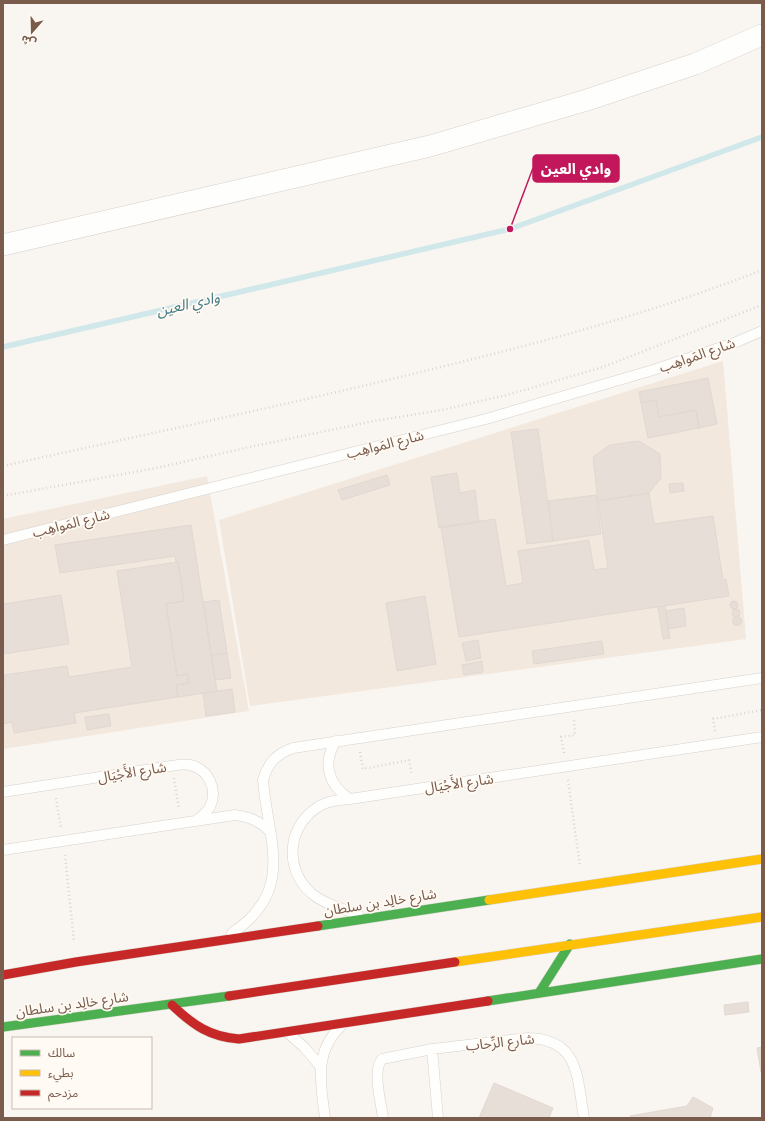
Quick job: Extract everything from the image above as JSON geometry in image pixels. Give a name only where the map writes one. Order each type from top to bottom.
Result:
[{"type":"main road","name":"شارع خالِد بن سلطان","points":[[3,975],[76,962],[762,859]]},
{"type":"main road","name":"شارع خالِد بن سلطان","points":[[3,1027],[172,1005],[570,944],[762,917]]},
{"type":"main road","points":[[538,993],[570,944]]},
{"type":"main road","points":[[172,1005],[191,1024],[214,1036],[239,1038],[762,959]]},
{"type":"street","points":[[3,245],[430,146],[587,100],[695,64],[762,35]]},
{"type":"lane","name":"شارع المَواهِب","points":[[3,540],[486,419],[653,370],[734,343],[762,331]]},
{"type":"lane","points":[[220,941],[244,925],[253,916],[267,895],[274,870],[274,858],[263,780],[266,769],[273,759],[282,752],[293,748],[762,678]]},
{"type":"lane","name":"شارع الأَجْيَال","points":[[368,918],[334,905],[312,894],[303,885],[296,873],[292,848],[294,836],[300,824],[308,814],[319,806],[330,802],[566,768],[762,737]]},
{"type":"lane","points":[[336,742],[331,750],[328,769],[335,787],[350,799]]},
{"type":"lane","name":"شارع الأَجْيَال","points":[[3,792],[171,766],[190,765],[199,768],[206,774],[211,782],[213,791],[213,800],[209,808],[197,820]]},
{"type":"lane","points":[[3,850],[235,815],[248,817],[260,822],[270,831]]},
{"type":"lane","points":[[324,1118],[320,1066],[328,1042],[345,1022]]},
{"type":"lane","points":[[285,1031],[304,1047],[320,1066]]},
{"type":"lane","name":"شارع الرِّحاب","points":[[384,1118],[377,1073],[379,1063],[388,1057],[432,1049],[528,1038],[540,1038],[551,1041],[565,1051],[575,1065],[584,1118]]},
{"type":"lane","points":[[432,1049],[438,1118]]},
{"type":"path","points":[[3,466],[370,385],[499,353],[616,321],[707,292],[762,270]]},
{"type":"path","points":[[3,496],[156,468],[267,443],[374,421],[442,410],[511,394],[603,367],[762,305]]},
{"type":"path","points":[[573,707],[575,735],[561,737],[583,886]]},
{"type":"path","points":[[717,744],[713,719],[762,710]]},
{"type":"path","points":[[358,738],[363,769],[409,760],[415,789]]},
{"type":"path","points":[[171,766],[182,823]]},
{"type":"path","points":[[54,784],[63,842],[76,962]]},
{"type":"shaded area","points":[[723,361],[746,639],[250,706],[219,520]]},
{"type":"shaded area","points":[[207,476],[249,711],[3,749],[3,519]]},
{"type":"building","points":[[708,378],[717,424],[699,428],[696,410],[659,417],[656,400],[641,403],[639,392]]},
{"type":"building","points":[[656,400],[659,417],[696,410],[699,428],[648,438],[641,403]]},
{"type":"building","points":[[538,429],[553,541],[527,544],[511,432]]},
{"type":"building","points":[[639,441],[660,454],[661,478],[649,493],[598,501],[593,457],[610,445]]},
{"type":"building","points":[[457,473],[460,493],[475,490],[479,522],[439,528],[431,477]]},
{"type":"building","points":[[387,475],[390,485],[342,500],[338,490]]},
{"type":"building","points":[[683,483],[684,491],[670,493],[669,484]]},
{"type":"building","points":[[649,493],[654,524],[713,516],[723,580],[726,579],[729,596],[459,637],[441,527],[495,519],[506,586],[523,583],[518,551],[589,540],[594,570],[608,568],[598,501]]},
{"type":"building","points":[[596,495],[601,534],[553,541],[548,501]]},
{"type":"building","points":[[191,525],[217,691],[178,697],[176,685],[189,683],[187,674],[177,676],[166,604],[184,601],[178,562],[176,562],[175,556],[60,573],[55,545]]},
{"type":"building","points":[[178,562],[184,601],[166,604],[177,676],[187,674],[189,683],[176,685],[178,697],[74,713],[76,723],[14,733],[12,722],[3,724],[3,686],[5,686],[4,675],[67,666],[69,677],[132,667],[117,571]]},
{"type":"building","points":[[61,595],[69,644],[3,654],[3,604]]},
{"type":"building","points":[[425,596],[436,664],[397,671],[386,603]]},
{"type":"building","points":[[219,600],[227,653],[211,655],[203,602]]},
{"type":"building","points":[[734,601],[737,602],[737,608],[734,609],[731,608],[730,605],[731,602]]},
{"type":"building","points":[[665,606],[670,638],[663,639],[658,607]]},
{"type":"building","points":[[684,608],[686,626],[668,629],[666,611]]},
{"type":"building","points":[[736,609],[739,610],[739,616],[736,617],[733,616],[732,613],[733,610]]},
{"type":"building","points":[[735,617],[739,617],[741,621],[739,625],[735,625],[733,623],[733,619]]},
{"type":"building","points":[[478,640],[481,658],[466,661],[462,643]]},
{"type":"building","points":[[602,641],[604,654],[534,664],[532,651]]},
{"type":"building","points":[[227,653],[231,678],[215,680],[211,655]]},
{"type":"building","points":[[482,661],[483,672],[464,675],[462,665]]},
{"type":"building","points":[[232,689],[235,712],[206,716],[203,693]]},
{"type":"building","points":[[109,714],[111,726],[87,730],[85,717]]},
{"type":"building","points":[[748,1002],[749,1012],[725,1015],[724,1005]]},
{"type":"building","points":[[762,1047],[762,1071],[761,1072],[757,1048]]},
{"type":"building","points":[[494,1083],[553,1108],[549,1118],[479,1118]]},
{"type":"building","points":[[693,1097],[713,1108],[710,1118],[631,1118],[630,1116],[687,1106]]},
{"type":"waterway","name":"وادي العين","points":[[3,347],[510,229],[762,137]]},
{"type":"traffic: fast","points":[[318,926],[489,900]]},
{"type":"traffic: fast","points":[[539,993],[570,944]]},
{"type":"traffic: fast","points":[[488,1001],[762,959]]},
{"type":"traffic: fast","points":[[3,1027],[229,996]]},
{"type":"traffic: slow","points":[[489,900],[762,859]]},
{"type":"traffic: slow","points":[[455,962],[762,917]]},
{"type":"traffic: jam","points":[[3,975],[76,962],[318,926]]},
{"type":"traffic: jam","points":[[229,996],[455,962]]},
{"type":"traffic: jam","points":[[172,1005],[202,1029],[219,1036],[239,1039],[488,1001]]},
{"type":"place","name":"وادي العين","points":[[510,229]]}]
